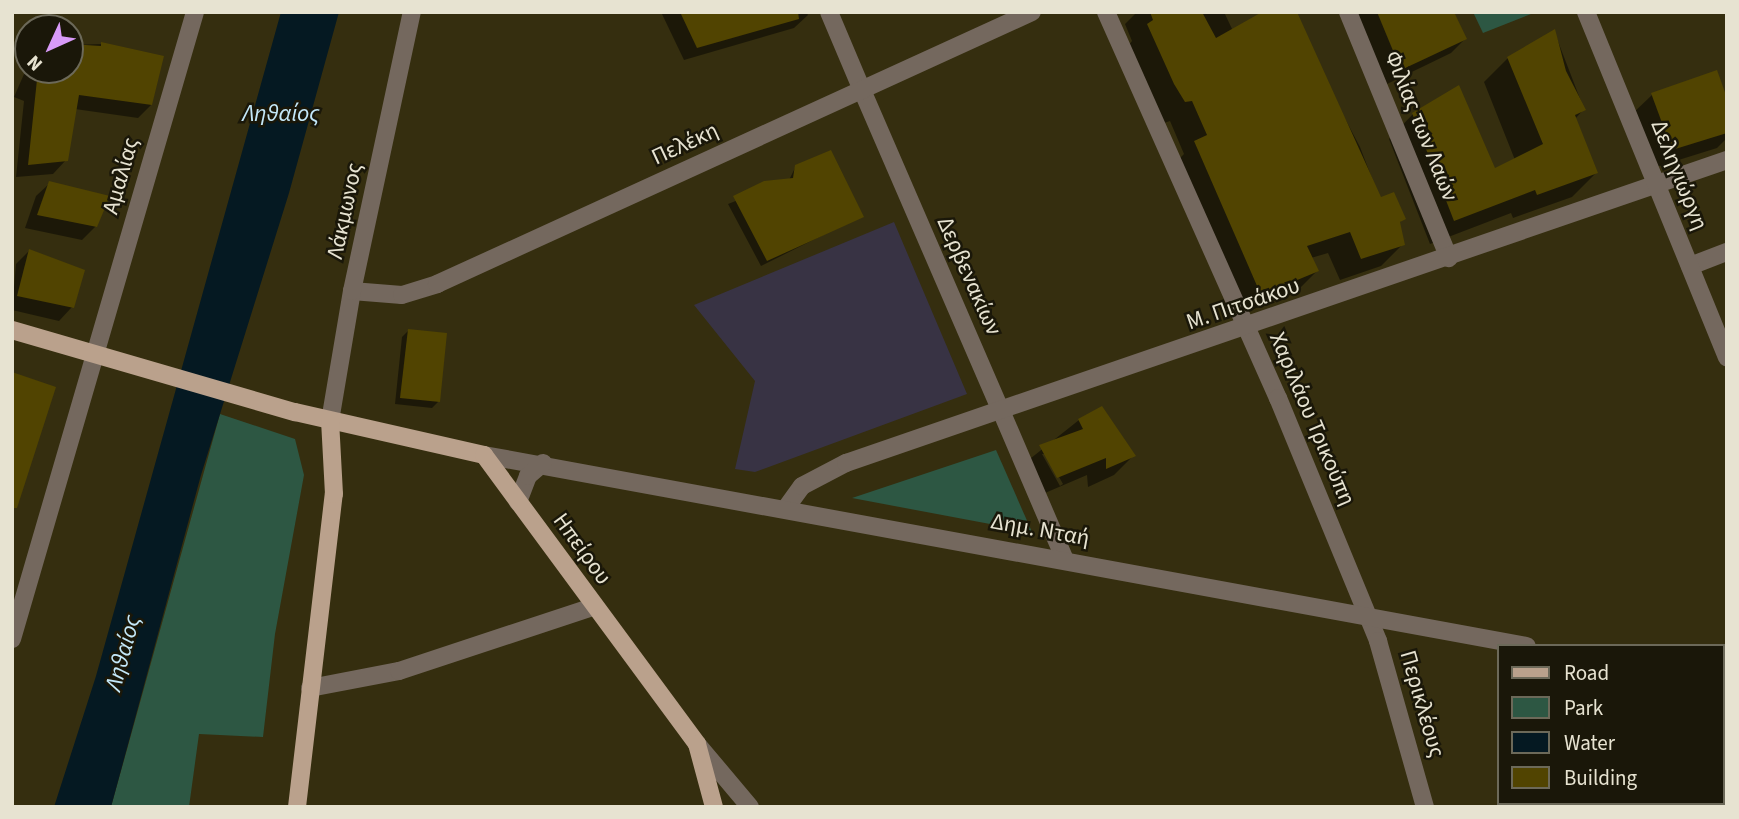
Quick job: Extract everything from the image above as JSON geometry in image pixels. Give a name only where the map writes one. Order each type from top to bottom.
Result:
[{"type":"main road","points":[[12,330],[295,412],[484,454]]},
{"type":"main road","points":[[297,807],[334,494],[330,421]]},
{"type":"main road","name":"Ηπείρου","points":[[484,454],[593,607],[697,744],[714,807]]},
{"type":"street","name":"Αμαλίας","points":[[12,639],[195,12]]},
{"type":"street","name":"Λάκμωνος","points":[[330,421],[352,292],[412,12]]},
{"type":"street","name":"Δερβενακίων","points":[[829,12],[1065,560]]},
{"type":"street","name":"Πελέκη","points":[[352,292],[402,295],[438,284],[1032,12]]},
{"type":"street","name":"Χαριλάου Τρικούπη","points":[[1106,12],[1247,329],[1368,616]]},
{"type":"street","name":"Φιλίας των Λαών","points":[[1348,12],[1449,258]]},
{"type":"street","name":"Δεληγιώργη","points":[[1586,12],[1690,266],[1721,329],[1727,357]]},
{"type":"street","name":"Μ. Πιτσάκου","points":[[786,508],[802,486],[836,468],[1247,329],[1727,160]]},
{"type":"street","points":[[1690,266],[1727,252]]},
{"type":"street","name":"Δημ. Νταή","points":[[484,454],[1517,644]]},
{"type":"street","points":[[518,502],[528,476],[543,463]]},
{"type":"street","points":[[310,688],[399,671],[593,607]]},
{"type":"street","name":"Περικλέους","points":[[1368,616],[1397,700],[1425,807]]},
{"type":"street","points":[[697,744],[750,807]]},
{"type":"shaded area","points":[[894,222],[967,394],[755,472],[735,469],[755,381],[694,305]]},
{"type":"green space","points":[[1473,12],[1536,12],[1483,33]]},
{"type":"green space","points":[[220,414],[295,439],[304,475],[275,634],[263,737],[199,734],[189,807],[111,807]]},
{"type":"green space","points":[[996,450],[1032,532],[852,498]]},
{"type":"water","name":"Ληθαίος","points":[[281,12],[339,12],[289,193],[201,475],[111,807],[54,807],[96,676]]},
{"type":"building","points":[[680,12],[798,12],[799,19],[697,48]]},
{"type":"building","points":[[1150,12],[1202,12],[1216,38],[1262,12],[1297,12],[1381,197],[1394,192],[1406,219],[1400,222],[1405,245],[1361,259],[1350,232],[1307,246],[1319,271],[1261,295],[1194,141],[1207,135],[1192,101],[1185,102],[1174,84],[1147,24],[1153,20]]},
{"type":"building","points":[[1377,12],[1454,12],[1467,39],[1401,70]]},
{"type":"building","points":[[1555,29],[1566,71],[1586,110],[1575,115],[1598,173],[1537,195],[1535,190],[1454,221],[1412,113],[1459,85],[1495,168],[1543,144],[1507,57]]},
{"type":"building","points":[[101,42],[164,56],[152,105],[79,95],[68,161],[28,165],[37,84],[84,84],[84,45],[101,46]]},
{"type":"building","points":[[1717,70],[1727,98],[1727,133],[1672,150],[1651,93]]},
{"type":"building","points":[[831,150],[864,217],[767,261],[733,196],[764,181],[793,178],[795,165]]},
{"type":"building","points":[[49,181],[110,196],[97,227],[37,215]]},
{"type":"building","points":[[29,249],[85,270],[74,308],[17,296]]},
{"type":"building","points":[[408,329],[447,333],[440,402],[400,398]]},
{"type":"building","points":[[12,372],[56,387],[17,508],[12,508]]},
{"type":"building","points":[[1102,406],[1136,456],[1106,469],[1106,458],[1057,478],[1039,445],[1083,429],[1078,419]]}]
